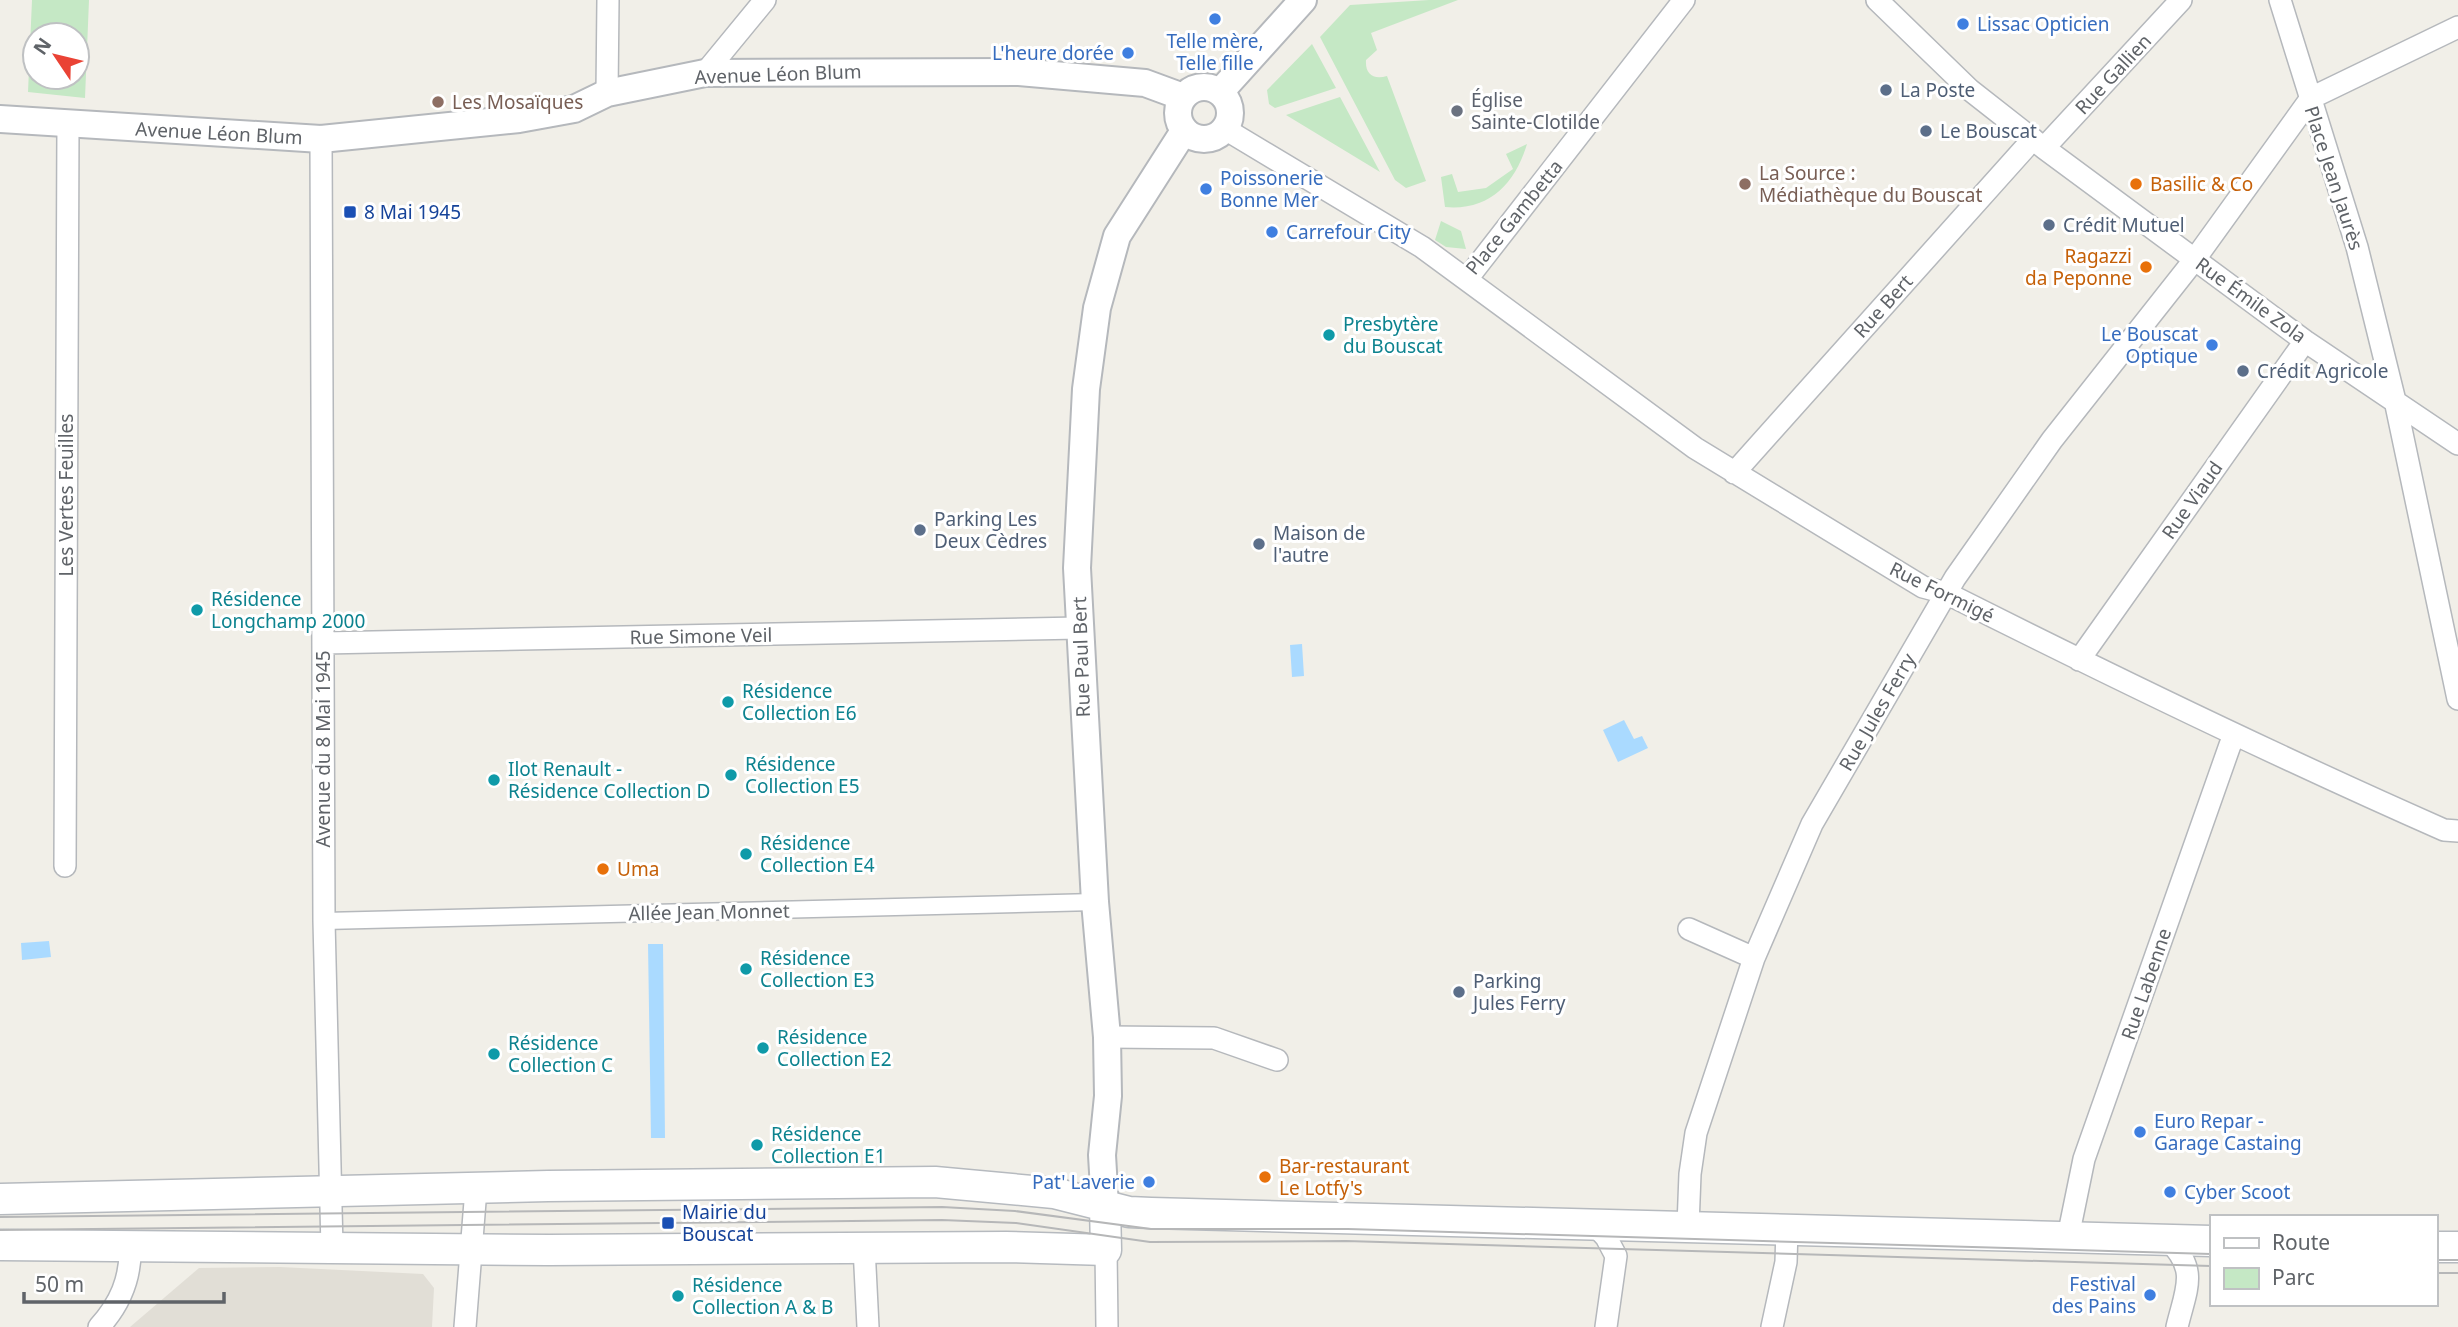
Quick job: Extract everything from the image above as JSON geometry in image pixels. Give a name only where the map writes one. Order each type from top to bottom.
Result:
[{"type":"main road","points":[[0,1199],[934,1182],[1054,1193],[1129,1212],[1170,1214],[2210,1241]]},
{"type":"main road","points":[[0,1245],[471,1247],[549,1250],[864,1247],[1106,1250],[1105,1206]]},
{"type":"main road","points":[[2437,1247],[2458,1247]]},
{"type":"street","points":[[607,93],[608,0]]},
{"type":"street","points":[[705,73],[765,0]]},
{"type":"street","points":[[1220,92],[1303,0]]},
{"type":"street","name":"Place Gambetta","points":[[1225,129],[1422,247],[1467,279],[1684,0]]},
{"type":"street","name":"Rue Émile Zola","points":[[1877,0],[1970,90],[2038,144],[2305,341],[2396,405],[2458,444]]},
{"type":"street","name":"Rue Gallien","points":[[2038,144],[2181,0]]},
{"type":"street","points":[[2280,0],[2311,98],[2458,27]]},
{"type":"street","name":"Avenue Léon Blum","points":[[0,119],[321,139],[519,120],[574,109],[607,93],[705,73],[1019,72],[1145,83],[1183,97]]},
{"type":"street","points":[[1205,86],[1220,92],[1226,98],[1231,114],[1225,129],[1213,138],[1205,140],[1184,131],[1177,114],[1183,97],[1196,87],[1205,86]]},
{"type":"street","name":"Place Jean Jaurès","points":[[2195,259],[2311,98]]},
{"type":"street","name":"Place Jean Jaurès","points":[[2311,98],[2357,247],[2396,405]]},
{"type":"street","name":"Les Vertes Feuilles","points":[[65,866],[68,124]]},
{"type":"street","name":"Rue Paul Bert","points":[[1105,1206],[1102,1155],[1108,1096],[1107,1037],[1095,902],[1077,558],[1086,389],[1097,308],[1117,236],[1184,131]]},
{"type":"street","name":"Avenue du 8 Mai 1945","points":[[321,139],[324,921],[332,1248]]},
{"type":"street","name":"Rue Bert","points":[[1734,473],[2038,144]]},
{"type":"street","name":"Rue Jules Ferry","points":[[1688,1226],[1690,1174],[1696,1133],[1755,958],[1812,824],[1946,593],[2052,440],[2195,259]]},
{"type":"street","name":"Rue Formigé","points":[[1467,279],[1582,367],[1734,473],[1923,587],[1946,593],[2079,660],[2444,831],[2458,831]]},
{"type":"street","name":"Rue Viaud","points":[[2079,660],[2305,341]]},
{"type":"street","points":[[2396,405],[2458,699]]},
{"type":"street","name":"Rue Simone Veil","points":[[323,643],[1079,628]]},
{"type":"street","name":"Rue Labenne","points":[[2068,1237],[2084,1159],[2230,745],[2236,735]]},
{"type":"street","name":"Allée Jean Monnet","points":[[324,921],[1095,902]]},
{"type":"street","points":[[1689,929],[1755,958]]},
{"type":"street","points":[[1107,1037],[1214,1038],[1277,1060]]},
{"type":"street","points":[[465,1327],[476,1189]]},
{"type":"street","points":[[1593,1223],[1606,1237],[1616,1256],[1606,1327]]},
{"type":"street","points":[[1772,1327],[1786,1262],[1787,1229]]},
{"type":"street","points":[[2168,1240],[2182,1254],[2189,1274],[2177,1327]]},
{"type":"street","points":[[99,1327],[122,1297],[128,1274],[130,1247]]},
{"type":"street","points":[[864,1247],[868,1327]]},
{"type":"street","points":[[1106,1250],[1107,1327]]},
{"type":"shaded area","points":[[280,1267],[423,1274],[434,1288],[432,1327],[130,1327],[199,1268]]},
{"type":"green space","points":[[32,0],[89,0],[88,21],[31,21]]},
{"type":"green space","points":[[1458,0],[1371,33],[1377,50],[1366,60],[1371,75],[1387,76],[1426,181],[1406,188],[1395,180],[1320,37],[1350,5]]},
{"type":"green space","points":[[1312,44],[1336,88],[1275,108],[1269,104],[1267,90]]},
{"type":"green space","points":[[28,91],[85,91],[85,98],[28,92]]},
{"type":"green space","points":[[1340,97],[1380,172],[1286,115]]},
{"type":"green space","points":[[1527,144],[1515,171],[1498,192],[1475,204],[1445,207],[1441,177],[1452,174],[1458,192],[1486,188],[1513,169],[1506,154]]},
{"type":"green space","points":[[1441,221],[1461,231],[1466,249],[1446,247],[1435,240]]},
{"type":"water","points":[[1302,644],[1304,676],[1292,677],[1290,645]]},
{"type":"water","points":[[1624,720],[1634,739],[1642,736],[1648,748],[1618,762],[1603,730]]},
{"type":"water","points":[[49,941],[51,957],[22,960],[21,943]]},
{"type":"water","points":[[648,944],[663,944],[665,1138],[651,1138]]},
{"type":"tram line","points":[[0,1217],[942,1207],[1015,1211],[1151,1229],[1348,1229],[2210,1254]]},
{"type":"tram line","points":[[0,1230],[942,1220],[1016,1223],[1150,1242],[1346,1241],[2210,1266]]},
{"type":"tram line","points":[[2437,1260],[2458,1260]]},
{"type":"tram line","points":[[2437,1273],[2458,1273]]},
{"type":"place","name":"Telle mère, Telle fille","points":[[1215,19]]},
{"type":"place","name":"Lissac Opticien","points":[[1963,24]]},
{"type":"place","name":"L'heure dorée","points":[[1128,53]]},
{"type":"place","name":"La Poste","points":[[1886,90]]},
{"type":"place","name":"Les Mosaïques","points":[[438,102]]},
{"type":"place","name":"Église Sainte-Clotilde","points":[[1457,111]]},
{"type":"place","name":"Le Bouscat","points":[[1926,131]]},
{"type":"place","name":"La Source : Médiathèque du Bouscat","points":[[1745,184]]},
{"type":"place","name":"Basilic & Co","points":[[2136,184]]},
{"type":"place","name":"Poissonerie Bonne Mer","points":[[1206,189]]},
{"type":"place","name":"8 Mai 1945","points":[[350,212]]},
{"type":"place","name":"Crédit Mutuel","points":[[2049,225]]},
{"type":"place","name":"Carrefour City","points":[[1272,232]]},
{"type":"place","name":"Ragazzi da Peponne","points":[[2146,267]]},
{"type":"place","name":"Presbytère du Bouscat","points":[[1329,335]]},
{"type":"place","name":"Le Bouscat Optique","points":[[2212,345]]},
{"type":"place","name":"Crédit Agricole","points":[[2243,371]]},
{"type":"place","name":"Parking Les Deux Cèdres","points":[[920,530]]},
{"type":"place","name":"Maison de l'autre","points":[[1259,544]]},
{"type":"place","name":"Résidence Longchamp 2000","points":[[197,610]]},
{"type":"place","name":"Résidence Collection E6","points":[[728,702]]},
{"type":"place","name":"Résidence Collection E5","points":[[731,775]]},
{"type":"place","name":"Ilot Renault - Résidence Collection D","points":[[494,780]]},
{"type":"place","name":"Résidence Collection E4","points":[[746,854]]},
{"type":"place","name":"Uma","points":[[603,869]]},
{"type":"place","name":"Résidence Collection E3","points":[[746,969]]},
{"type":"place","name":"Parking Jules Ferry","points":[[1459,992]]},
{"type":"place","name":"Résidence Collection E2","points":[[763,1048]]},
{"type":"place","name":"Résidence Collection C","points":[[494,1054]]},
{"type":"place","name":"Euro Repar - Garage Castaing","points":[[2140,1132]]},
{"type":"place","name":"Résidence Collection E1","points":[[757,1145]]},
{"type":"place","name":"Bar-restaurant Le Lotfy's","points":[[1265,1177]]},
{"type":"place","name":"Pat' Laverie","points":[[1149,1182]]},
{"type":"place","name":"Cyber Scoot","points":[[2170,1192]]},
{"type":"place","name":"Mairie du Bouscat","points":[[668,1223]]},
{"type":"place","name":"Festival des Pains","points":[[2150,1295]]},
{"type":"place","name":"Résidence Collection A & B","points":[[678,1296]]}]
